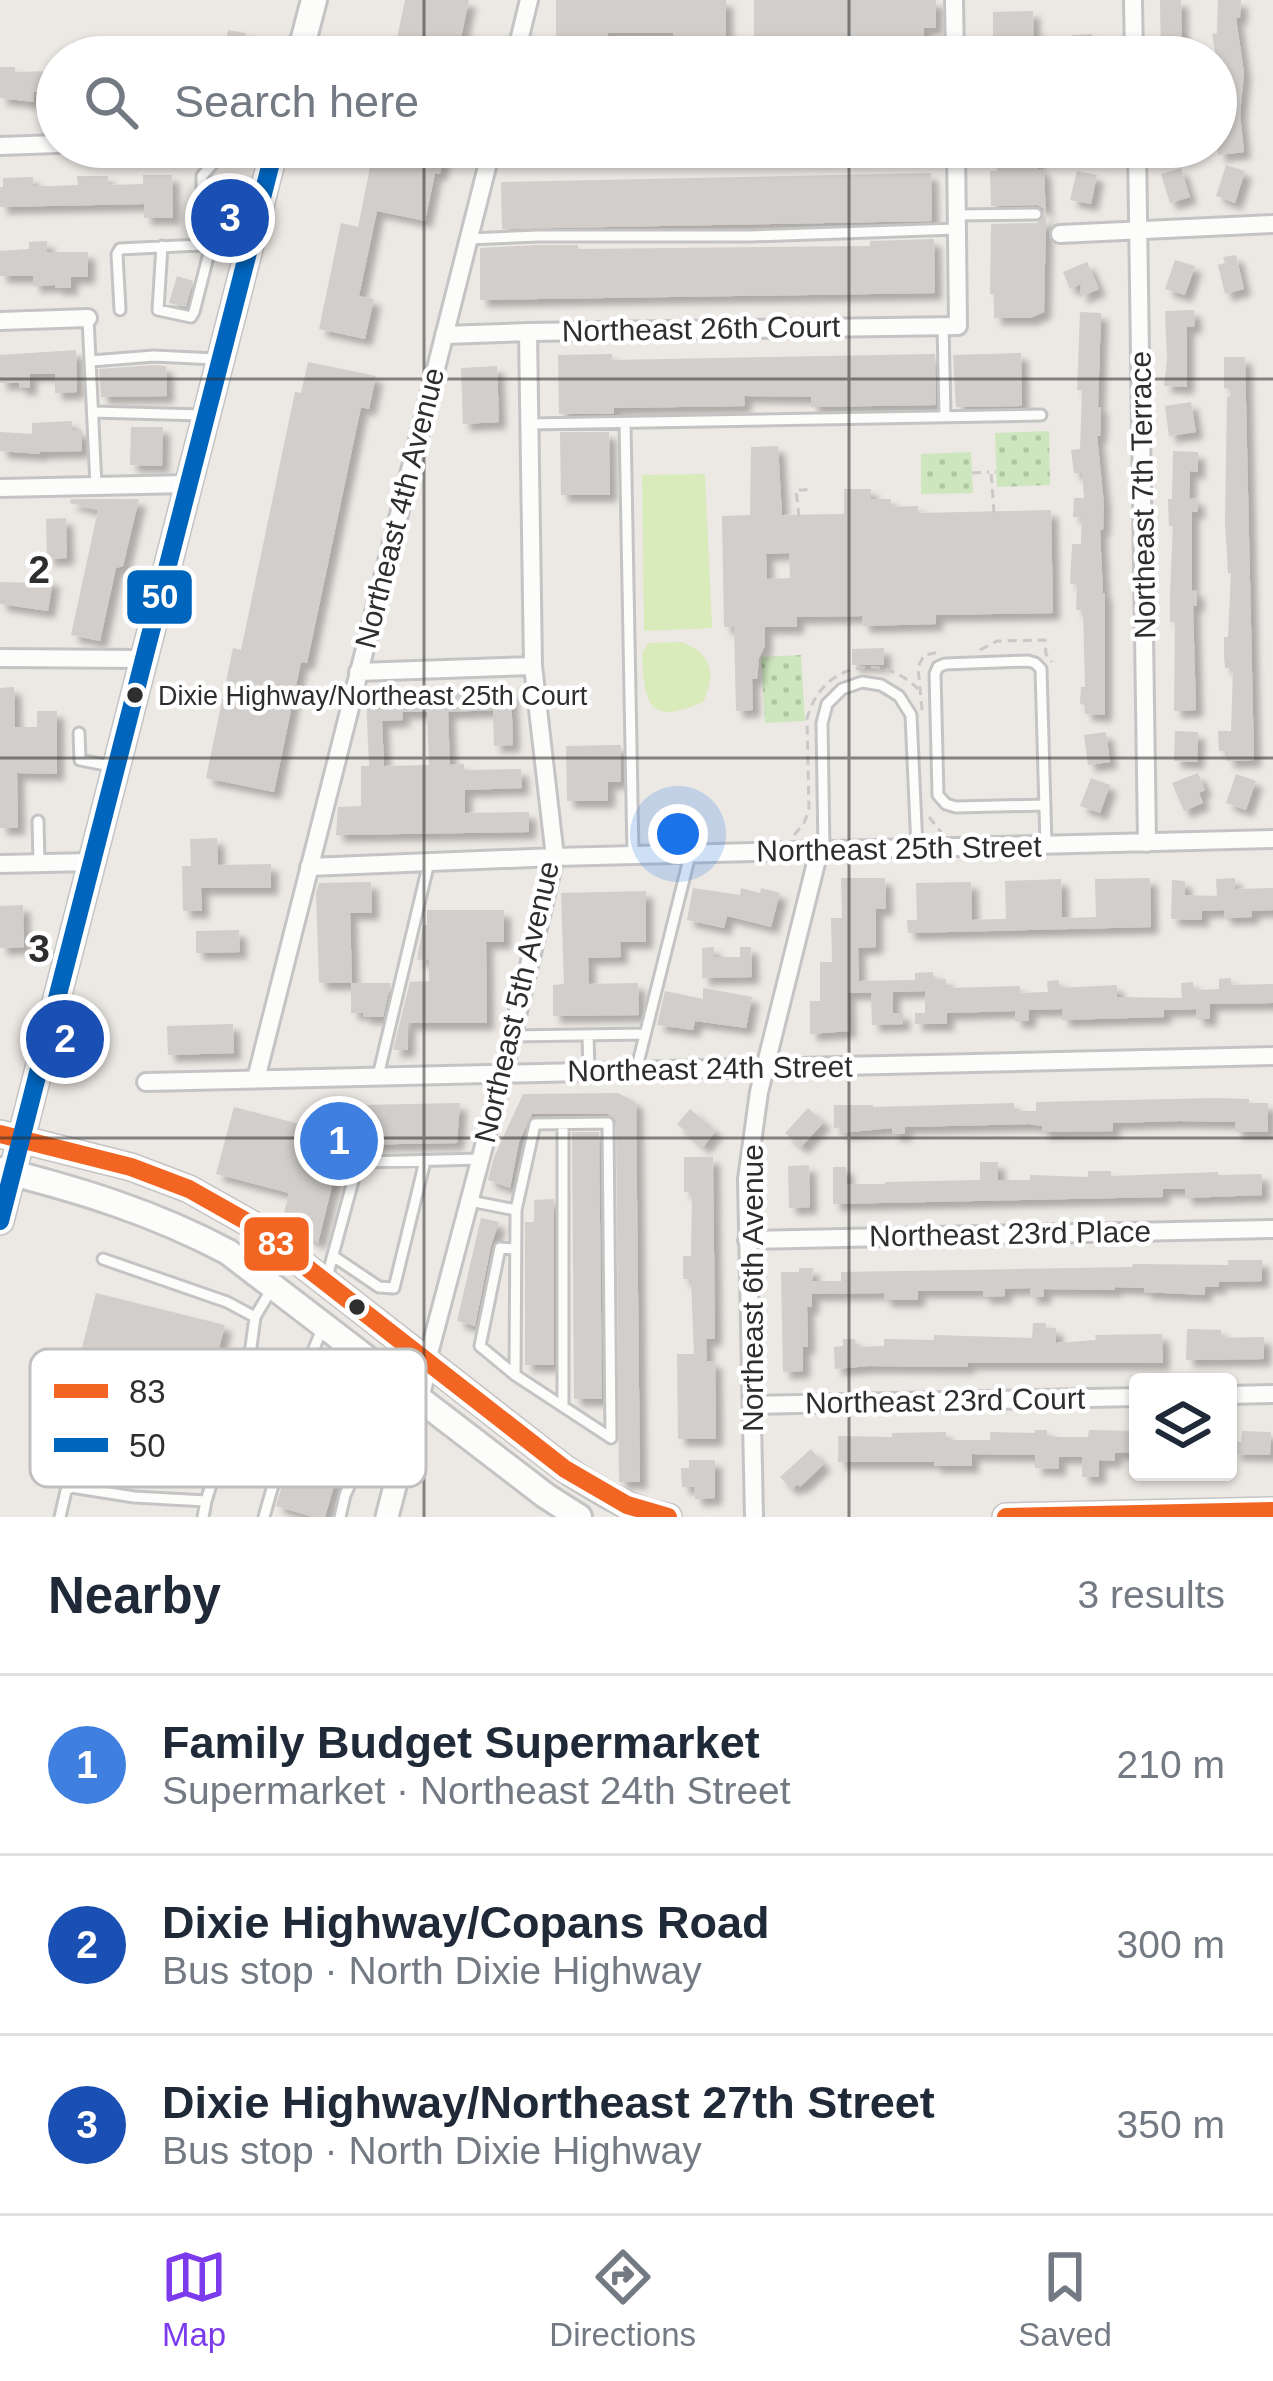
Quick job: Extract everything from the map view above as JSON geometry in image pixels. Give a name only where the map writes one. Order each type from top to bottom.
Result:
[{"type":"main road","points":[[305,36],[314,0]]},
{"type":"main road","points":[[0,1220],[10,1137],[92,862],[270,168]]},
{"type":"main road","points":[[10,1137],[131,1167],[189,1190],[251,1224],[412,1349]]},
{"type":"main road","points":[[6,1172],[124,1204],[181,1227],[228,1252],[356,1349]]},
{"type":"main road","points":[[427,1361],[565,1469],[615,1499],[668,1517]]},
{"type":"main road","points":[[426,1403],[579,1517]]},
{"type":"main road","points":[[1006,1517],[1273,1511]]},
{"type":"street","points":[[520,36],[529,0]]},
{"type":"street","points":[[954,0],[955,36]]},
{"type":"street","points":[[1133,0],[1134,36]]},
{"type":"street","points":[[0,146],[36,145]]},
{"type":"street","name":"Northeast 4th Avenue","points":[[256,1079],[486,168]]},
{"type":"street","points":[[951,326],[956,168]]},
{"type":"street","name":"Northeast 7th Terrace","points":[[1138,168],[1148,843]]},
{"type":"street","points":[[1060,234],[1273,224]]},
{"type":"street","points":[[0,321],[88,318]]},
{"type":"street","name":"Northeast 26th Court","points":[[444,335],[951,326]]},
{"type":"street","name":"Northeast 5th Avenue","points":[[426,1365],[555,857],[533,666],[529,332]]},
{"type":"street","points":[[0,488],[189,484]]},
{"type":"street","points":[[0,658],[144,659]]},
{"type":"street","points":[[358,672],[533,666]]},
{"type":"street","name":"Northeast 25th Street","points":[[309,867],[1273,839]]},
{"type":"street","name":"Northeast 6th Avenue","points":[[754,1517],[749,1162],[764,1068],[822,850]]},
{"type":"street","points":[[0,864],[92,862]]},
{"type":"street","name":"Northeast 24th Street","points":[[146,1082],[1273,1056]]},
{"type":"street","name":"Northeast 23rd Place","points":[[748,1240],[1273,1228]]},
{"type":"street","points":[[1237,1395],[1273,1394]]},
{"type":"street","name":"Northeast 23rd Court","points":[[752,1405],[1129,1397]]},
{"type":"street","name":"Northeast 5th Avenue","points":[[387,1517],[395,1487]]},
{"type":"lane","points":[[202,203],[202,176],[208,168]]},
{"type":"lane","points":[[468,239],[751,236],[1036,214]]},
{"type":"lane","points":[[119,310],[120,249],[211,244],[249,251]]},
{"type":"lane","points":[[162,246],[158,310],[184,318],[194,312],[211,244]]},
{"type":"lane","points":[[88,318],[96,486]]},
{"type":"lane","points":[[945,416],[951,326]]},
{"type":"lane","points":[[91,361],[154,356],[221,359]]},
{"type":"lane","points":[[93,412],[206,415]]},
{"type":"lane","points":[[530,424],[1041,415]]},
{"type":"lane","points":[[626,423],[633,855]]},
{"type":"lane","points":[[1045,805],[956,807],[938,795],[938,667],[1035,662],[1041,669],[1045,805],[1046,845]]},
{"type":"lane","points":[[822,850],[822,723],[827,704],[842,688],[862,682],[899,697],[911,715],[917,848]]},
{"type":"lane","points":[[80,734],[80,760],[116,767]]},
{"type":"lane","points":[[38,821],[39,863]]},
{"type":"lane","points":[[636,1071],[691,854]]},
{"type":"lane","points":[[377,1076],[429,862]]},
{"type":"lane","points":[[512,1036],[644,1034]]},
{"type":"lane","points":[[588,1035],[589,1072]]},
{"type":"lane","points":[[515,1249],[500,1248],[480,1346],[515,1375],[611,1438],[608,1123],[535,1124],[516,1210],[515,1375]]},
{"type":"lane","points":[[563,1124],[563,1406]]},
{"type":"lane","points":[[326,1282],[357,1166],[481,1159]]},
{"type":"lane","points":[[333,1256],[379,1287],[394,1288],[425,1160]]},
{"type":"lane","points":[[470,1201],[516,1210]]},
{"type":"lane","points":[[104,1259],[227,1302],[255,1317]]},
{"type":"lane","points":[[251,1349],[255,1317],[274,1286]]},
{"type":"lane","points":[[314,1349],[324,1324]]},
{"type":"lane","points":[[60,1517],[71,1487],[206,1501]]},
{"type":"lane","points":[[203,1517],[210,1487]]},
{"type":"lane","points":[[264,1517],[272,1487]]},
{"type":"lane","points":[[340,1517],[349,1487]]},
{"type":"path","points":[[972,473],[994,472],[994,513]]},
{"type":"path","points":[[799,517],[796,490],[806,490],[806,486]]},
{"type":"path","points":[[965,651],[982,650],[997,641],[1045,640],[1046,654],[1054,666]]},
{"type":"path","points":[[937,719],[923,717],[918,667],[924,655],[947,652]]},
{"type":"path","points":[[868,659],[868,667]]},
{"type":"green space","points":[[1049,431],[1050,485],[997,487],[995,433]]},
{"type":"green space","points":[[971,452],[973,493],[921,494],[921,454]]},
{"type":"green space","points":[[705,474],[712,628],[644,631],[642,475]]},
{"type":"green space","points":[[683,642],[706,660],[707,692],[703,702],[670,712],[659,710],[647,696],[642,652],[649,643]]},
{"type":"green space","points":[[801,655],[805,721],[765,723],[761,657]]},
{"type":"building","points":[[405,0],[469,0],[461,36],[397,36]]},
{"type":"building","points":[[556,0],[726,0],[726,36],[556,36]]},
{"type":"building","points":[[754,0],[936,0],[936,28],[924,28],[924,36],[754,36]]},
{"type":"building","points":[[1160,0],[1181,0],[1182,36],[1161,36]]},
{"type":"building","points":[[1218,0],[1241,0],[1240,18],[1236,18],[1244,73],[1240,114],[1244,152],[1237,153],[1237,36],[1212,36],[1217,33]]},
{"type":"building","points":[[1033,11],[1034,36],[993,36],[993,12]]},
{"type":"building","points":[[0,67],[36,71],[34,102],[0,98]]},
{"type":"building","points":[[370,168],[441,168],[440,174],[435,173],[425,221],[377,211],[359,296],[374,299],[365,339],[319,329],[341,223],[358,227]]},
{"type":"building","points":[[1181,168],[1190,197],[1170,203],[1161,174]]},
{"type":"building","points":[[1225,168],[1245,171],[1235,203],[1216,196]]},
{"type":"building","points":[[1044,169],[1046,218],[1044,312],[1030,318],[994,318],[991,224],[1037,223],[1045,215],[1037,205],[991,206],[990,171]]},
{"type":"building","points":[[1077,171],[1097,175],[1091,204],[1070,200]]},
{"type":"building","points":[[931,173],[932,221],[502,229],[501,182]]},
{"type":"building","points":[[143,175],[172,175],[173,218],[144,218],[144,204],[0,207],[3,178],[33,177],[33,186],[53,186],[78,185],[77,176],[108,176],[108,185],[143,184]]},
{"type":"building","points":[[934,239],[935,293],[480,300],[480,248],[870,246],[870,241]]},
{"type":"building","points":[[47,241],[47,252],[88,252],[88,277],[71,277],[71,288],[55,288],[33,286],[33,276],[0,276],[0,251],[29,249],[29,242]]},
{"type":"building","points":[[1236,255],[1244,289],[1225,294],[1218,265],[1225,263],[1223,257]]},
{"type":"building","points":[[1175,260],[1195,266],[1185,295],[1165,289]]},
{"type":"building","points":[[1087,262],[1099,289],[1080,297],[1081,284],[1070,289],[1063,272]]},
{"type":"building","points":[[177,276],[193,281],[186,307],[169,303]]},
{"type":"building","points":[[1194,310],[1195,326],[1187,327],[1187,387],[1164,386],[1165,311]]},
{"type":"building","points":[[1080,312],[1101,313],[1097,436],[1104,504],[1100,530],[1105,715],[1085,714],[1085,705],[1080,704],[1081,687],[1085,687],[1083,610],[1076,610],[1077,584],[1070,584],[1072,544],[1081,544],[1082,517],[1073,517],[1074,498],[1084,498],[1082,473],[1074,473],[1071,450],[1080,449]]},
{"type":"building","points":[[76,350],[77,392],[55,393],[55,374],[30,374],[30,388],[0,383],[0,355]]},
{"type":"building","points":[[1021,353],[1022,406],[956,407],[953,355]]},
{"type":"building","points":[[612,354],[612,360],[935,354],[936,405],[811,407],[811,397],[744,396],[745,406],[614,408],[614,414],[559,414],[558,355]]},
{"type":"building","points":[[1224,357],[1245,357],[1254,760],[1227,761],[1227,751],[1219,751],[1218,731],[1231,731],[1233,668],[1225,668],[1224,655],[1231,573],[1225,522],[1227,397],[1231,396],[1230,389],[1224,388]]},
{"type":"building","points":[[308,362],[376,376],[369,409],[361,407],[307,663],[301,662],[274,792],[206,778],[233,648],[241,650],[295,392],[301,393]]},
{"type":"building","points":[[166,366],[167,396],[101,397],[99,369]]},
{"type":"building","points":[[497,366],[499,422],[463,424],[461,368]]},
{"type":"building","points":[[1191,402],[1196,432],[1169,436],[1165,406]]},
{"type":"building","points":[[72,421],[72,430],[82,430],[82,451],[0,451],[0,432],[32,434],[32,423]]},
{"type":"building","points":[[131,427],[163,427],[162,466],[130,465]]},
{"type":"building","points":[[560,432],[609,432],[610,495],[561,495]]},
{"type":"building","points":[[778,446],[782,515],[844,514],[844,489],[871,489],[871,499],[891,499],[891,507],[918,506],[918,513],[1051,510],[1053,613],[936,615],[936,624],[863,626],[862,616],[797,617],[797,627],[765,627],[757,679],[752,679],[753,710],[736,711],[734,627],[724,627],[722,516],[750,515],[751,447]],"holes":[[[789,553],[790,578],[767,579],[766,554]]]},
{"type":"building","points":[[1173,451],[1198,452],[1198,472],[1190,471],[1189,499],[1197,498],[1198,512],[1192,512],[1196,710],[1174,711],[1173,526],[1169,526],[1168,499],[1172,499]]},
{"type":"building","points":[[71,499],[139,499],[123,566],[116,568],[100,641],[71,635],[98,510],[70,503]]},
{"type":"building","points":[[66,518],[67,558],[47,559],[46,519]]},
{"type":"building","points":[[31,576],[53,580],[48,611],[0,604],[0,582],[30,583]]},
{"type":"building","points":[[884,648],[884,665],[852,665],[852,649]]},
{"type":"building","points":[[14,687],[15,727],[37,727],[37,711],[57,711],[57,774],[17,773],[18,828],[0,828],[0,688]]},
{"type":"building","points":[[511,689],[513,745],[494,746],[493,710],[448,712],[450,765],[464,764],[464,770],[521,769],[522,788],[465,790],[465,813],[529,812],[529,832],[336,835],[338,807],[361,806],[361,766],[369,766],[366,695]],"holes":[[[402,712],[427,712],[429,765],[384,766],[382,721],[403,720]]]},
{"type":"building","points":[[1175,731],[1198,732],[1197,762],[1174,761]]},
{"type":"building","points":[[1106,732],[1110,762],[1088,765],[1084,735]]},
{"type":"building","points":[[621,745],[621,782],[608,782],[608,801],[567,801],[566,746]]},
{"type":"building","points":[[1198,773],[1205,790],[1199,793],[1203,803],[1184,811],[1172,783]]},
{"type":"building","points":[[1236,774],[1256,781],[1246,810],[1226,803]]},
{"type":"building","points":[[1091,778],[1110,785],[1100,813],[1080,806]]},
{"type":"building","points":[[217,838],[218,865],[271,864],[271,888],[201,888],[202,911],[183,911],[182,866],[191,866],[190,839]]},
{"type":"building","points":[[841,878],[885,878],[886,909],[876,909],[876,947],[858,948],[859,981],[915,980],[915,973],[933,972],[933,980],[946,979],[946,988],[1020,986],[1020,993],[1048,992],[1047,981],[1059,980],[1059,988],[1117,985],[1117,997],[1182,998],[1181,983],[1193,982],[1194,990],[1219,989],[1219,979],[1231,978],[1231,985],[1273,984],[1273,1003],[1210,1004],[1210,1019],[1197,1019],[1196,1009],[1164,1010],[1164,1017],[1062,1020],[1062,1009],[1029,1010],[1029,1021],[1015,1021],[1015,1011],[947,1013],[947,1024],[915,1024],[915,1013],[925,1013],[925,991],[893,992],[893,1013],[903,1013],[903,1024],[872,1025],[871,993],[848,993],[849,1031],[810,1034],[810,1001],[820,1001],[820,962],[832,962],[831,918],[842,918]]},
{"type":"building","points":[[1150,878],[1151,927],[908,933],[907,920],[917,920],[916,883],[971,882],[972,920],[1006,919],[1005,881],[1061,879],[1062,917],[1071,918],[1096,917],[1095,879]]},
{"type":"building","points":[[1235,878],[1235,889],[1273,888],[1273,910],[1224,918],[1224,910],[1202,911],[1202,920],[1171,919],[1172,880],[1185,881],[1185,895],[1217,896],[1216,879]]},
{"type":"building","points":[[371,882],[372,913],[350,913],[352,983],[319,983],[319,883]]},
{"type":"building","points":[[693,888],[740,895],[741,888],[780,893],[771,927],[727,916],[724,928],[687,920]]},
{"type":"building","points":[[646,891],[646,942],[620,942],[621,957],[588,958],[589,984],[638,983],[639,1015],[553,1016],[553,985],[564,984],[561,893]]},
{"type":"building","points":[[23,905],[24,947],[0,948],[0,906]]},
{"type":"building","points":[[427,910],[504,910],[504,942],[486,942],[487,1023],[408,1023],[408,1050],[393,1050],[410,982],[429,981],[429,959],[417,960]]},
{"type":"building","points":[[239,930],[240,952],[196,953],[196,931]]},
{"type":"building","points":[[714,947],[714,957],[740,957],[740,947],[751,947],[752,977],[702,978],[702,948]]},
{"type":"building","points":[[351,983],[391,983],[383,1017],[351,1013]]},
{"type":"building","points":[[703,988],[752,997],[746,1028],[695,1021],[693,1030],[657,1025],[665,991],[703,999]]},
{"type":"building","points":[[233,1024],[234,1053],[168,1055],[167,1026]]},
{"type":"building","points":[[618,1093],[636,1102],[640,1482],[619,1482],[616,1120],[608,1114],[532,1114],[519,1142],[510,1188],[488,1180],[523,1094]]},
{"type":"building","points":[[1217,1098],[1268,1103],[1268,1132],[1235,1132],[1235,1122],[1179,1121],[1113,1123],[1113,1131],[1042,1132],[1042,1126],[1029,1124],[905,1127],[905,1134],[892,1134],[892,1128],[841,1133],[841,1128],[834,1128],[834,1105],[1014,1103],[1014,1111],[1036,1111],[1036,1102]]},
{"type":"building","points":[[460,1103],[457,1143],[342,1145],[318,1243],[282,1221],[289,1193],[216,1174],[234,1107],[307,1126],[312,1106]]},
{"type":"building","points":[[808,1108],[824,1122],[801,1147],[785,1133]]},
{"type":"building","points":[[690,1109],[716,1131],[703,1147],[677,1124]]},
{"type":"building","points":[[572,1132],[599,1132],[602,1399],[574,1399]]},
{"type":"building","points":[[684,1157],[713,1157],[715,1339],[706,1339],[707,1361],[715,1361],[716,1439],[678,1439],[677,1354],[694,1354],[691,1279],[683,1279],[683,1256],[691,1256],[692,1192],[684,1192]]},
{"type":"building","points":[[980,1162],[998,1162],[998,1180],[1030,1180],[1030,1175],[1088,1177],[1088,1171],[1111,1171],[1111,1176],[1262,1174],[1262,1195],[1185,1198],[1185,1189],[1163,1189],[1163,1197],[833,1204],[833,1167],[846,1167],[847,1184],[885,1184],[980,1180]]},
{"type":"building","points":[[809,1165],[810,1207],[789,1208],[788,1166]]},
{"type":"building","points":[[554,1199],[554,1365],[525,1365],[525,1222],[534,1222],[534,1200]]},
{"type":"building","points":[[481,1218],[499,1222],[475,1326],[457,1321]]},
{"type":"building","points":[[1228,1260],[1262,1260],[1262,1281],[1219,1282],[1219,1287],[1205,1287],[1205,1295],[1115,1287],[1044,1289],[1044,1297],[1030,1297],[1030,1288],[1005,1289],[1005,1296],[983,1297],[983,1291],[918,1291],[918,1300],[884,1300],[884,1293],[812,1294],[803,1371],[783,1372],[781,1272],[813,1268],[812,1281],[841,1281],[841,1272],[1228,1265]]},
{"type":"building","points":[[96,1293],[225,1325],[219,1349],[82,1349]]},
{"type":"building","points":[[1033,1323],[1056,1328],[1056,1343],[1096,1340],[1095,1335],[1162,1334],[1163,1363],[835,1369],[834,1347],[843,1346],[843,1339],[855,1339],[856,1347],[884,1346],[884,1339],[934,1340],[934,1335],[1032,1338]]},
{"type":"building","points":[[1187,1329],[1221,1330],[1221,1338],[1264,1337],[1264,1359],[1186,1360]]},
{"type":"building","points":[[1047,1430],[1047,1437],[1088,1437],[1089,1430],[1129,1431],[1129,1452],[1115,1453],[1115,1461],[1099,1460],[1099,1477],[1082,1477],[1082,1457],[1059,1457],[1059,1469],[1035,1468],[1035,1455],[972,1454],[972,1466],[838,1462],[838,1436],[946,1432],[946,1440],[990,1440],[990,1432]]},
{"type":"building","points":[[1242,1431],[1271,1432],[1270,1455],[1237,1454],[1237,1441],[1241,1442]]},
{"type":"building","points":[[811,1449],[824,1464],[792,1489],[780,1477]]},
{"type":"building","points":[[689,1460],[715,1460],[715,1498],[695,1499],[694,1487],[682,1487],[681,1468],[689,1468]]},
{"type":"building","points":[[281,1487],[334,1487],[325,1517],[276,1506]]},
{"type":"transit line","name":"50","points":[[0,1221],[270,168]]},
{"type":"transit line","name":"83","points":[[0,1134],[131,1167],[189,1189],[251,1224],[411,1349]]},
{"type":"transit line","name":"83","points":[[426,1361],[565,1469],[627,1505],[668,1517]]},
{"type":"transit line","name":"83","points":[[1006,1517],[1273,1511]]},
{"type":"place","name":"Dixie Highway/Northeast 27th Street","points":[[230,218]]},
{"type":"place","name":"Dixie Highway/Northeast 25th Court","points":[[135,695]]},
{"type":"place","name":"Dixie Highway/Copans Road","points":[[65,1039]]},
{"type":"place","name":"Family Budget Supermarket","points":[[339,1141]]}]
